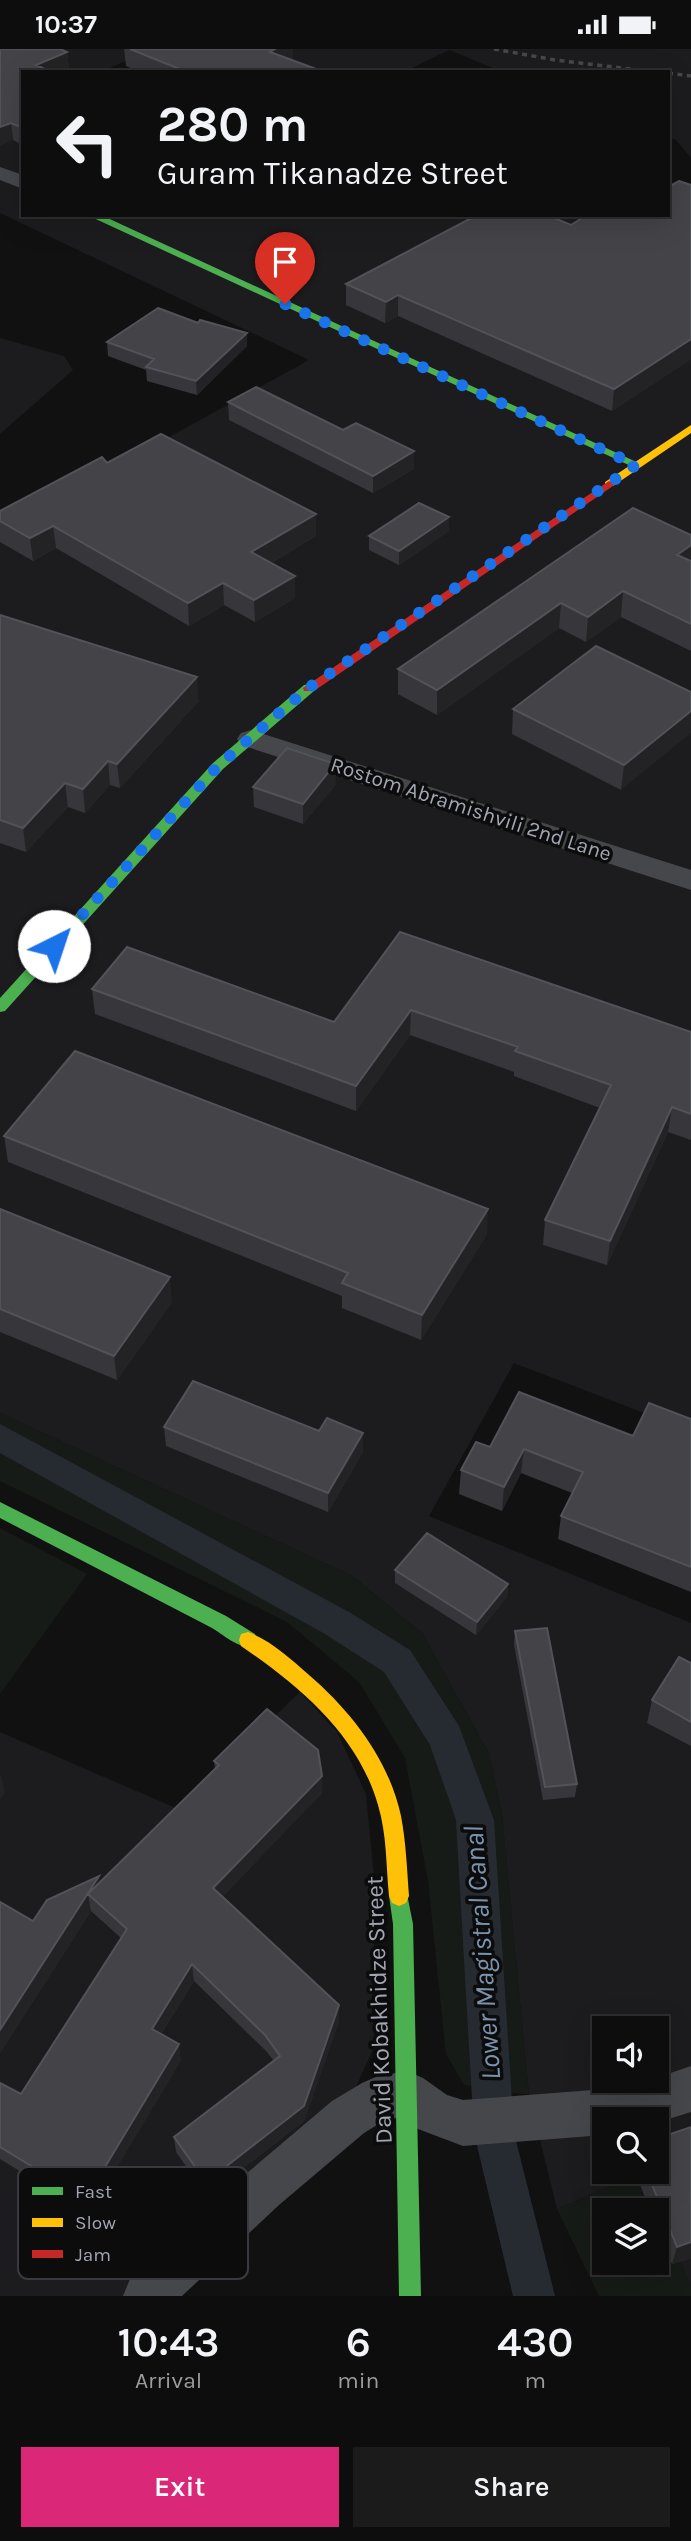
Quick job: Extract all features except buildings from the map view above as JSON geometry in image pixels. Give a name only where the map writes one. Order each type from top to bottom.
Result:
[{"type":"street","points":[[0,173],[21,182]]},
{"type":"street","points":[[96,217],[636,465]]},
{"type":"street","points":[[0,1007],[218,766],[307,689],[691,428]]},
{"type":"street","name":"Rostom Abramishvili 2nd Lane","points":[[251,739],[691,880]]},
{"type":"street","name":"David Kobakhidze Street","points":[[0,1509],[219,1622],[268,1653],[321,1696],[362,1745],[388,1805],[403,1924],[410,2296]]},
{"type":"street","points":[[248,2203],[348,2117],[379,2099],[407,2094],[434,2113],[463,2123],[606,2112],[664,2099],[691,2089]]},
{"type":"street","points":[[147,2296],[165,2279]]},
{"type":"shaded area","points":[[0,49],[152,49],[105,70],[21,70],[21,217],[670,217],[670,182],[691,183],[691,1431],[514,1363],[429,1516],[691,1623],[691,2286],[669,2238],[669,2198],[635,2198],[613,2185],[557,2209],[529,2095],[502,1815],[489,1754],[422,1633],[352,1576],[0,1413],[0,530],[309,360],[0,213]]},
{"type":"shaded area","points":[[263,49],[691,49],[691,158],[676,140],[670,137],[670,70],[498,70],[449,50],[408,70],[315,70]]},
{"type":"shaded area","points":[[0,338],[64,356],[73,370],[0,434]]},
{"type":"shaded area","points":[[0,1413],[352,1576],[422,1633],[489,1754],[502,1815],[529,2095],[464,2085],[446,2054],[428,1881],[405,1758],[359,1682],[287,1622],[0,1481]]},
{"type":"shaded area","points":[[0,1528],[87,1574],[0,1694]]},
{"type":"shaded area","points":[[300,1692],[337,1732],[366,1794],[374,1877],[374,2047],[351,2098],[248,2189],[248,2167],[18,2167],[18,2279],[145,2279],[126,2296],[0,2296],[0,1732],[178,1809]]},
{"type":"shaded area","points":[[644,2184],[651,2198],[592,2198],[592,2275],[669,2275],[669,2239],[691,2286],[691,2296],[599,2296],[557,2209],[613,2185]]},
{"type":"waterway","name":"Lower Magistral Canal","points":[[0,1437],[337,1623],[397,1661],[446,1738],[475,1820],[494,2133],[534,2296]]},
{"type":"railway","points":[[494,49],[555,60],[638,70]]},
{"type":"railway","points":[[670,73],[691,76]]},
{"type":"traffic: fast","points":[[96,217],[637,465]]},
{"type":"traffic: fast","points":[[0,1007],[218,766],[309,688]]},
{"type":"traffic: fast","points":[[0,1509],[219,1622],[248,1640]]},
{"type":"traffic: fast","points":[[399,1896],[403,1924],[410,2296]]},
{"type":"traffic: slow","points":[[609,484],[691,428]]},
{"type":"traffic: slow","points":[[248,1640],[314,1690],[351,1731],[366,1754],[379,1779],[391,1816],[399,1896]]},
{"type":"traffic: jam","points":[[309,688],[609,484]]},
{"type":"route","points":[[54,946],[218,766],[307,689],[636,465],[285,304]]}]
